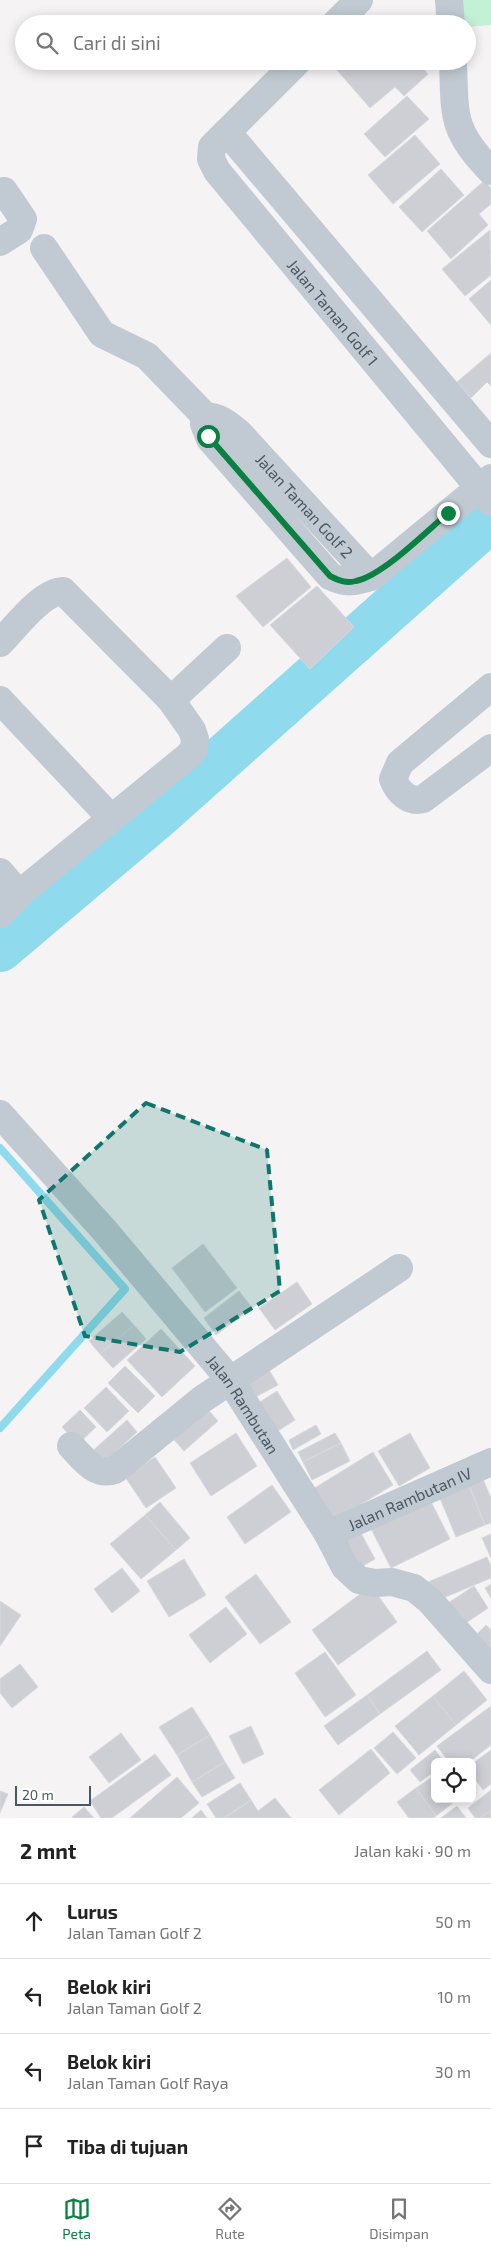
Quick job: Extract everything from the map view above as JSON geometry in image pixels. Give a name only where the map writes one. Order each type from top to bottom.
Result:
[{"type":"street","points":[[344,15],[359,0]]},
{"type":"street","points":[[449,0],[450,15]]},
{"type":"street","name":"Jalan Taman Golf 1","points":[[289,70],[212,147],[211,159],[217,171],[488,489]]},
{"type":"street","points":[[454,70],[458,126],[474,153],[491,171]]},
{"type":"street","name":"Jalan Taman Golf 1","points":[[227,132],[491,444]]},
{"type":"street","points":[[0,242],[19,230],[23,219],[4,191]]},
{"type":"street","name":"Jalan Taman Golf 2","points":[[44,248],[102,334],[147,356],[205,416],[212,416],[239,433],[371,576],[488,489]]},
{"type":"street","points":[[0,643],[44,598],[62,591],[171,700],[192,730],[195,739],[194,748],[188,756],[19,894],[0,914]]},
{"type":"street","points":[[171,700],[227,648]]},
{"type":"street","points":[[491,687],[400,763],[393,779],[406,797],[411,800],[423,799],[491,748]]},
{"type":"street","points":[[0,700],[111,818]]},
{"type":"street","points":[[0,872],[19,894]]},
{"type":"street","name":"Jalan Rambutan","points":[[0,1114],[105,1230],[230,1380],[328,1534],[345,1566],[359,1580],[375,1583],[392,1582],[414,1588],[430,1602],[491,1670]]},
{"type":"street","points":[[71,1446],[96,1471],[106,1473],[115,1470],[201,1400],[399,1268]]},
{"type":"street","name":"Jalan Rambutan IV","points":[[328,1534],[491,1462]]},
{"type":"highlighted area","points":[[146,1103],[267,1150],[280,1291],[180,1352],[85,1336],[39,1200]]},
{"type":"green space","points":[[442,0],[491,0],[491,25],[476,26],[476,15],[444,15]]},
{"type":"building","points":[[337,70],[425,70],[428,74],[404,96],[395,87],[370,108]]},
{"type":"building","points":[[407,96],[429,119],[385,157],[364,134]]},
{"type":"building","points":[[415,135],[440,164],[393,204],[368,175]]},
{"type":"building","points":[[441,169],[464,195],[422,232],[399,207]]},
{"type":"building","points":[[484,181],[491,188],[491,204],[479,214],[488,225],[451,259],[427,231]]},
{"type":"building","points":[[490,230],[491,275],[465,296],[442,269]]},
{"type":"building","points":[[491,280],[491,325],[469,299]]},
{"type":"building","points":[[491,353],[491,386],[487,382],[471,398],[457,382]]},
{"type":"building","points":[[287,558],[311,587],[263,627],[236,596]]},
{"type":"building","points":[[317,586],[354,627],[310,669],[270,625]]},
{"type":"building","points":[[203,1244],[237,1288],[205,1312],[172,1268]]},
{"type":"building","points":[[297,1282],[312,1304],[275,1330],[259,1308]]},
{"type":"building","points":[[239,1291],[252,1308],[216,1335],[204,1318]]},
{"type":"building","points":[[122,1312],[134,1325],[100,1354],[89,1341]]},
{"type":"building","points":[[134,1325],[146,1339],[113,1368],[100,1354]]},
{"type":"building","points":[[161,1329],[195,1366],[162,1397],[127,1360]]},
{"type":"building","points":[[125,1366],[155,1396],[138,1413],[108,1383]]},
{"type":"building","points":[[269,1370],[278,1385],[248,1401],[240,1386]]},
{"type":"building","points":[[106,1387],[129,1411],[107,1432],[84,1408]]},
{"type":"building","points":[[277,1391],[295,1420],[270,1436],[252,1407]]},
{"type":"building","points":[[202,1403],[218,1421],[184,1451],[168,1433]]},
{"type":"building","points":[[80,1410],[96,1427],[78,1444],[62,1427]]},
{"type":"building","points":[[127,1420],[137,1432],[99,1467],[88,1455]]},
{"type":"building","points":[[316,1425],[321,1434],[293,1450],[289,1440]]},
{"type":"building","points":[[236,1433],[257,1466],[211,1496],[190,1463]]},
{"type":"building","points":[[335,1433],[341,1443],[303,1462],[298,1452]]},
{"type":"building","points":[[410,1433],[430,1468],[399,1486],[378,1451]]},
{"type":"building","points":[[341,1443],[350,1461],[312,1480],[303,1462]]},
{"type":"building","points":[[373,1452],[393,1485],[333,1521],[313,1489]]},
{"type":"building","points":[[155,1457],[176,1488],[146,1508],[125,1477]]},
{"type":"building","points":[[480,1472],[491,1498],[491,1523],[485,1525],[466,1478]]},
{"type":"building","points":[[466,1478],[485,1525],[456,1537],[437,1491]]},
{"type":"building","points":[[272,1485],[291,1512],[245,1544],[227,1517]]},
{"type":"building","points":[[427,1494],[450,1539],[391,1568],[368,1523]]},
{"type":"building","points":[[160,1502],[190,1538],[176,1550],[145,1515]]},
{"type":"building","points":[[145,1515],[176,1550],[141,1579],[110,1544]]},
{"type":"building","points":[[356,1524],[375,1559],[352,1572],[333,1536]]},
{"type":"building","points":[[491,1534],[491,1558],[482,1538]]},
{"type":"building","points":[[487,1557],[491,1566],[491,1578],[436,1601],[428,1582]]},
{"type":"building","points":[[184,1559],[206,1595],[169,1617],[147,1581]]},
{"type":"building","points":[[122,1568],[140,1591],[112,1613],[94,1589]]},
{"type":"building","points":[[256,1574],[291,1622],[260,1644],[225,1597]]},
{"type":"building","points":[[491,1584],[491,1598],[485,1588]]},
{"type":"building","points":[[371,1586],[397,1622],[338,1665],[312,1630]]},
{"type":"building","points":[[474,1586],[488,1608],[463,1625],[448,1603]]},
{"type":"building","points":[[0,1601],[21,1615],[0,1646]]},
{"type":"building","points":[[226,1607],[247,1634],[210,1663],[189,1635]]},
{"type":"building","points":[[486,1625],[491,1630],[491,1650],[473,1638]]},
{"type":"building","points":[[427,1651],[441,1670],[380,1714],[367,1695]]},
{"type":"building","points":[[325,1652],[356,1695],[325,1717],[295,1673]]},
{"type":"building","points":[[20,1664],[38,1687],[12,1708],[0,1693],[0,1679]]},
{"type":"building","points":[[464,1671],[487,1700],[456,1725],[433,1696]]},
{"type":"building","points":[[367,1695],[380,1714],[338,1745],[324,1726]]},
{"type":"building","points":[[433,1696],[456,1725],[419,1755],[395,1726]]},
{"type":"building","points":[[491,1706],[491,1745],[474,1758],[446,1758],[437,1746]]},
{"type":"building","points":[[192,1707],[210,1735],[177,1755],[159,1727]]},
{"type":"building","points":[[251,1726],[264,1754],[243,1764],[229,1736]]},
{"type":"building","points":[[393,1732],[416,1758],[397,1774],[374,1748]]},
{"type":"building","points":[[121,1733],[141,1760],[109,1783],[89,1757]]},
{"type":"building","points":[[210,1735],[225,1762],[192,1782],[177,1755]]},
{"type":"building","points":[[371,1749],[390,1773],[339,1815],[319,1790]]},
{"type":"building","points":[[435,1750],[441,1758],[431,1758],[431,1774],[420,1782],[410,1770]]},
{"type":"building","points":[[491,1750],[491,1784],[483,1790],[476,1780],[476,1761]]},
{"type":"building","points":[[155,1754],[171,1775],[112,1818],[101,1818],[90,1801]]},
{"type":"building","points":[[225,1762],[235,1778],[202,1797],[192,1782]]},
{"type":"building","points":[[177,1777],[199,1803],[181,1818],[130,1818]]},
{"type":"building","points":[[431,1778],[431,1803],[453,1803],[436,1816],[416,1788]]},
{"type":"building","points":[[240,1783],[251,1800],[224,1818],[216,1818],[207,1804]]},
{"type":"building","points":[[416,1788],[436,1816],[433,1818],[409,1818],[397,1802]]},
{"type":"building","points":[[491,1790],[491,1810],[480,1818],[475,1818],[468,1808]]},
{"type":"building","points":[[0,1791],[8,1794],[0,1813]]},
{"type":"building","points":[[275,1798],[291,1818],[224,1818],[251,1800],[258,1811]]},
{"type":"building","points":[[457,1806],[466,1818],[441,1818]]},
{"type":"building","points":[[84,1807],[94,1818],[72,1817]]},
{"type":"building","points":[[201,1810],[207,1818],[192,1818]]},
{"type":"building","points":[[491,1810],[491,1818],[480,1818]]},
{"type":"waterway","points":[[0,949],[154,819],[491,519]]},
{"type":"waterway","points":[[0,1148],[125,1289],[0,1428]]},
{"type":"route","points":[[208,436],[330,576],[342,582],[354,582],[371,576],[448,513]]}]
